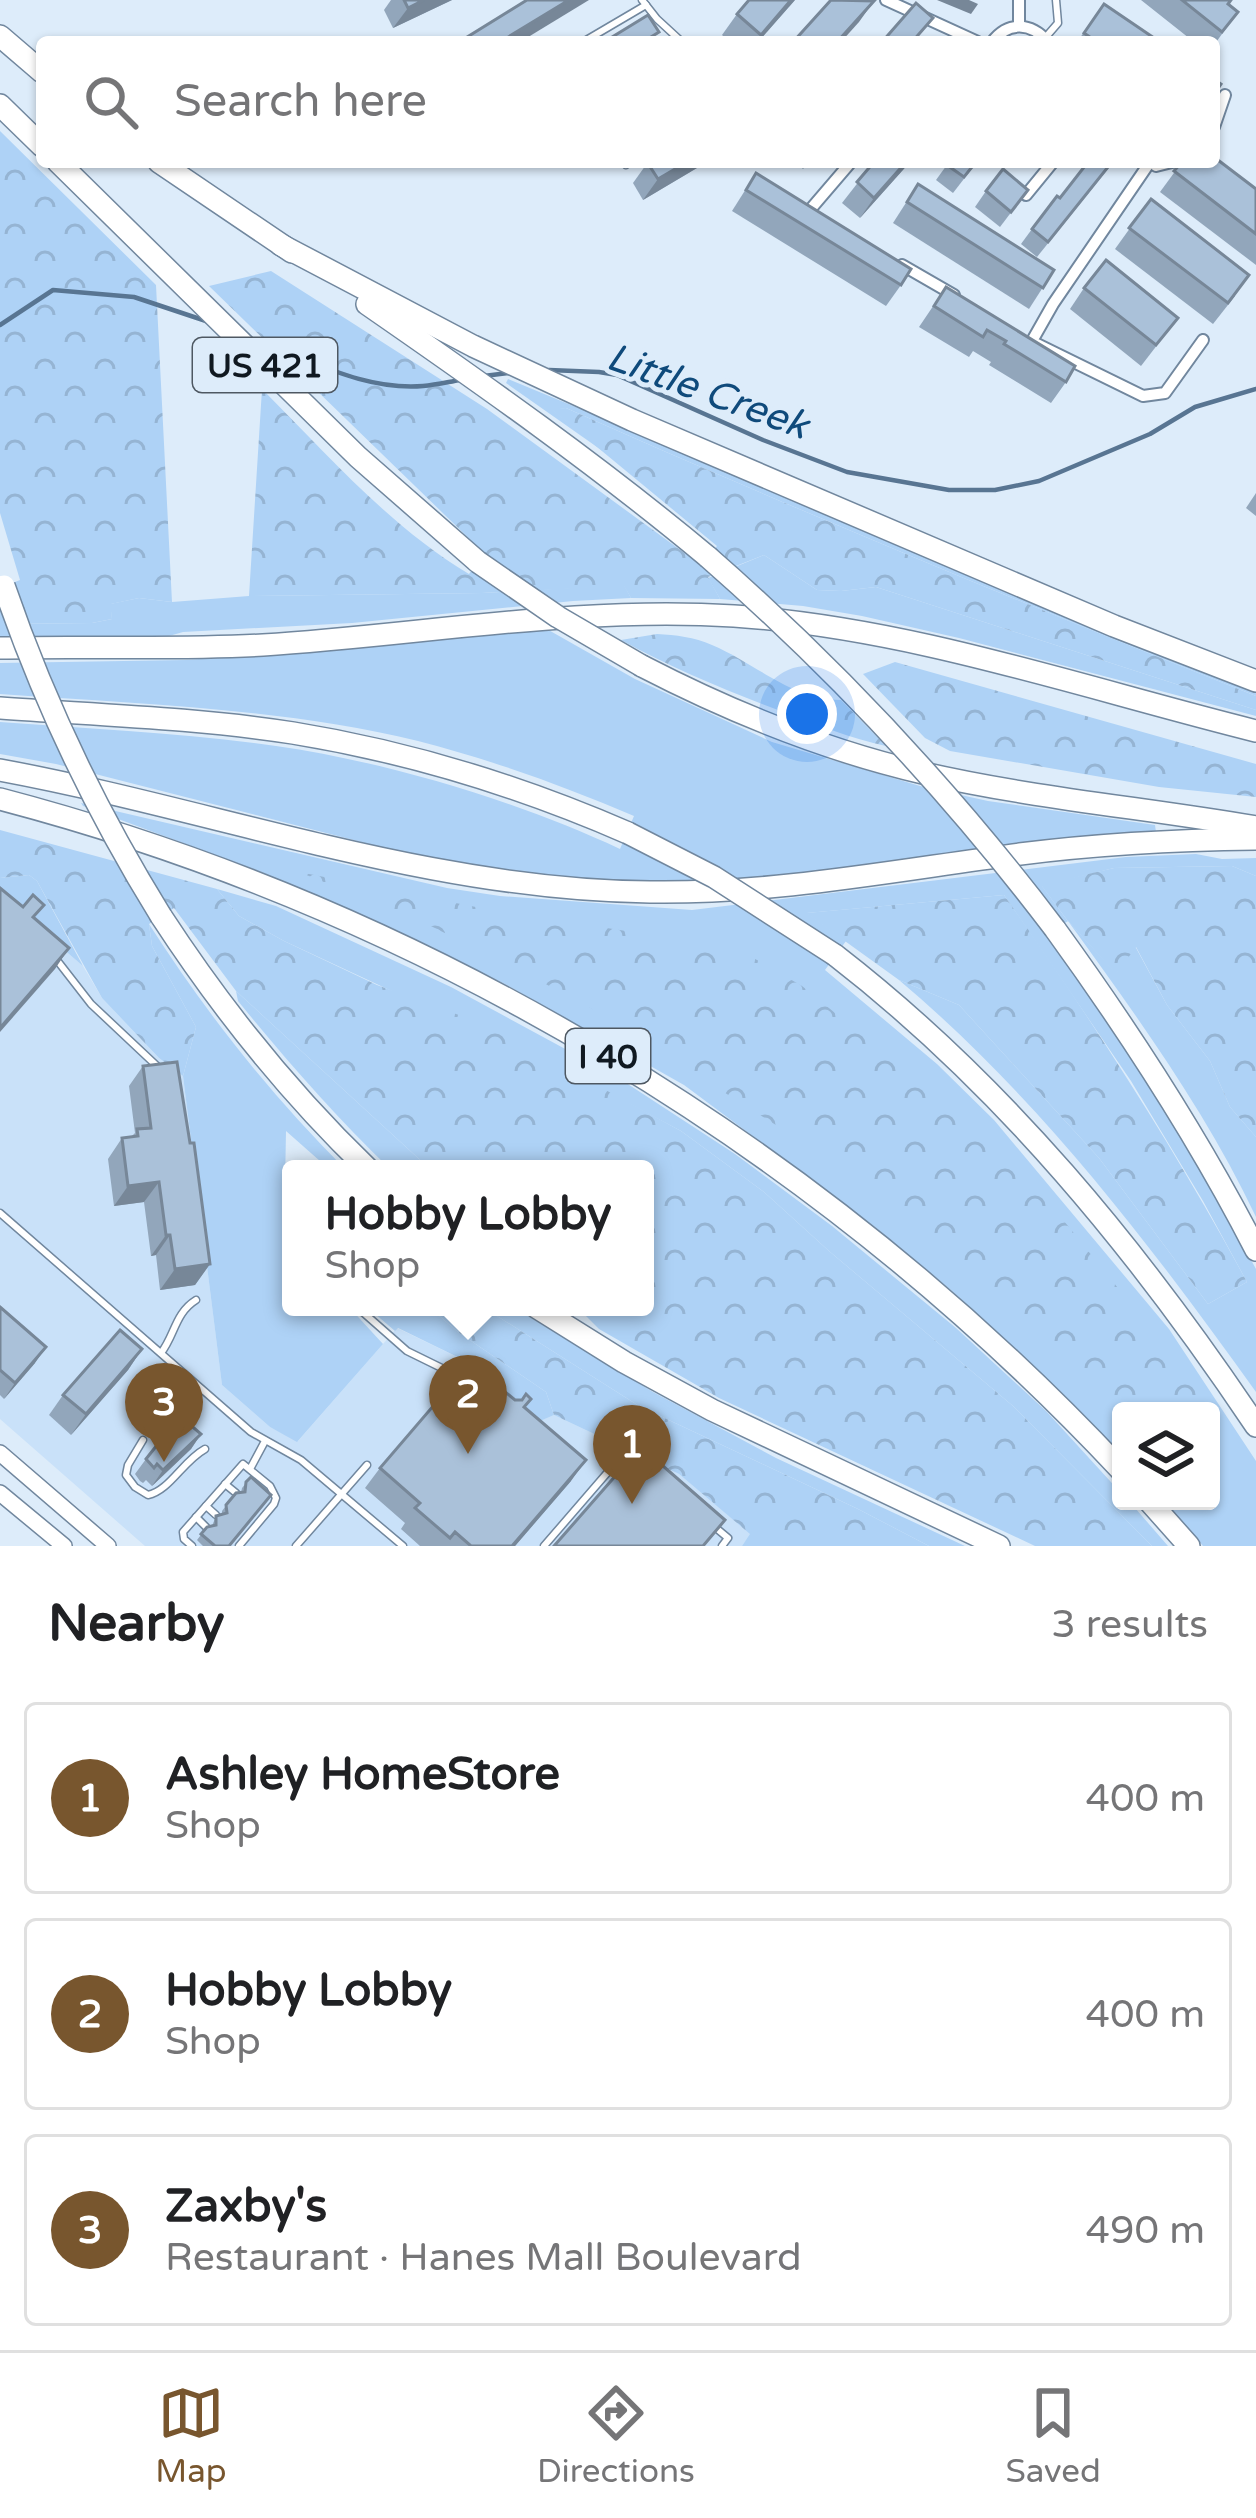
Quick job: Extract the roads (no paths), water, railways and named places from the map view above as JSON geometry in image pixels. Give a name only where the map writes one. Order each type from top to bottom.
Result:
[{"type":"highway","points":[[0,36],[36,67]]},
{"type":"highway","points":[[0,104],[36,140]]},
{"type":"highway","name":"US 421","points":[[64,168],[358,457],[478,562],[558,617],[642,666],[775,728],[917,772],[1256,826]]},
{"type":"highway","points":[[167,168],[613,479],[816,655],[986,840],[1055,929],[1159,1081],[1256,1250]]},
{"type":"highway","points":[[281,245],[473,346],[632,420],[1114,626],[1256,681]]},
{"type":"highway","points":[[2,579],[76,766],[160,916],[249,1040],[359,1160]]},
{"type":"highway","points":[[0,648],[242,646],[583,616],[739,616],[929,646],[1256,731]]},
{"type":"highway","points":[[0,708],[242,726],[340,741],[486,778],[628,833],[755,902],[835,955],[904,1010],[1029,1133],[1125,1246],[1256,1426]]},
{"type":"highway","points":[[0,770],[403,863],[501,881],[601,890],[746,889],[1081,847],[1256,839]]},
{"type":"highway","name":"I 40","points":[[0,799],[156,847],[311,906],[430,959],[625,1066],[748,1147],[868,1236],[1036,1382],[1112,1461]]},
{"type":"highway","points":[[550,1316],[712,1410],[999,1546]]},
{"type":"highway","points":[[1157,1510],[1189,1546]]},
{"type":"main road","points":[[0,1453],[107,1546]]},
{"type":"main road","points":[[0,1493],[64,1546]]},
{"type":"street","points":[[886,0],[953,36]]},
{"type":"street","points":[[1019,0],[1019,26]]},
{"type":"street","points":[[998,36],[1019,26],[1041,36]]},
{"type":"street","points":[[1220,110],[1225,95]]},
{"type":"street","points":[[808,211],[846,168]]},
{"type":"street","points":[[1026,195],[1048,168]]},
{"type":"street","points":[[1033,341],[1053,304],[1147,168]]},
{"type":"street","points":[[792,202],[829,223]]},
{"type":"street","points":[[890,258],[971,306]]},
{"type":"street","points":[[1012,330],[1143,396],[1165,393],[1203,340]]},
{"type":"lane","points":[[1049,36],[1058,23],[1056,0]]},
{"type":"lane","points":[[592,36],[644,3],[676,36]]},
{"type":"lane","points":[[47,951],[92,1004],[173,1082]]},
{"type":"lane","points":[[0,1213],[250,1432],[301,1460],[404,1546]]},
{"type":"lane","points":[[160,1353],[174,1334],[181,1312],[196,1300]]},
{"type":"lane","points":[[366,1316],[406,1351],[464,1379]]},
{"type":"lane","points":[[143,1440],[126,1475],[148,1496],[159,1493],[189,1458],[205,1449]]},
{"type":"lane","points":[[250,1469],[265,1442]]},
{"type":"lane","points":[[544,1546],[620,1458],[639,1470]]},
{"type":"lane","points":[[192,1546],[183,1532],[243,1463],[270,1486],[276,1498],[241,1541]]},
{"type":"lane","points":[[296,1546],[367,1465]]},
{"type":"lane","points":[[225,1484],[236,1493]]},
{"type":"lane","points":[[206,1507],[215,1515]]},
{"type":"lane","points":[[196,1517],[206,1527]]},
{"type":"lane","points":[[712,1524],[728,1538],[722,1546]]},
{"type":"waterway","name":"Little Creek","points":[[0,325],[53,290],[134,297],[209,322]]},
{"type":"waterway","name":"Little Creek","points":[[252,340],[379,383],[423,386],[460,380]]},
{"type":"waterway","name":"Little Creek","points":[[549,370],[617,375],[847,472],[949,490],[995,490],[1039,481],[1150,434],[1195,407],[1256,389]]},
{"type":"waterway","name":"Little Creek","points":[[484,376],[508,373]]},
{"type":"place","name":"Hobby Lobby","points":[[468,1454]]},
{"type":"place","name":"Zaxby's","points":[[164,1462]]},
{"type":"place","name":"Ashley HomeStore","points":[[632,1504]]}]
